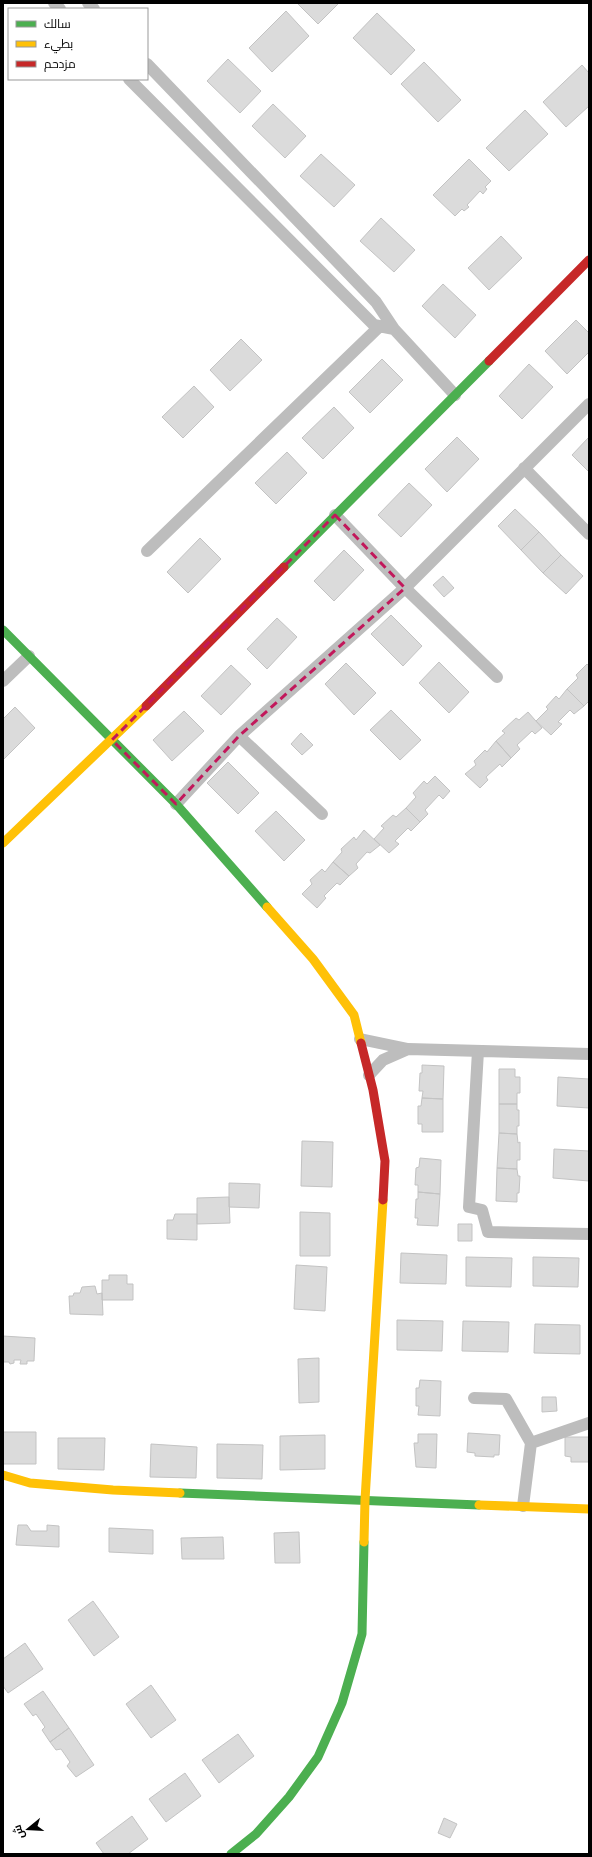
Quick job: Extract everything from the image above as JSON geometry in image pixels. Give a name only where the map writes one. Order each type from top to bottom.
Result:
[{"type":"street","points":[[148,65],[376,302],[394,329],[455,395]]},
{"type":"street","points":[[130,80],[374,325],[394,329]]},
{"type":"street","points":[[3,843],[112,740],[589,260]]},
{"type":"street","points":[[147,551],[380,326]]},
{"type":"street","points":[[176,804],[239,736],[405,588],[589,404]]},
{"type":"street","points":[[524,468],[589,534]]},
{"type":"street","points":[[335,515],[405,588],[497,677]]},
{"type":"street","points":[[3,630],[176,804],[313,959],[354,1015],[369,1075],[385,1161],[365,1500],[362,1634],[342,1703],[318,1757],[289,1797],[256,1834],[231,1854]]},
{"type":"street","points":[[3,681],[29,656]]},
{"type":"street","points":[[239,736],[322,814]]},
{"type":"street","points":[[360,1039],[408,1049],[589,1054]]},
{"type":"street","points":[[369,1075],[384,1060],[408,1049]]},
{"type":"street","points":[[478,1050],[469,1207],[482,1210],[488,1232],[589,1234]]},
{"type":"street","points":[[474,1398],[506,1399],[531,1444],[523,1506]]},
{"type":"street","points":[[531,1444],[589,1423]]},
{"type":"street","points":[[3,1475],[30,1483],[113,1490],[589,1509]]},
{"type":"highlighted area","points":[[335,515],[405,588],[239,736],[176,804],[112,740]]},
{"type":"building","points":[[297,3],[339,3],[318,24]]},
{"type":"building","points":[[286,11],[309,36],[272,72],[249,48]]},
{"type":"building","points":[[377,13],[415,50],[391,75],[353,38]]},
{"type":"building","points":[[228,59],[261,91],[240,113],[207,81]]},
{"type":"building","points":[[424,62],[461,100],[438,122],[401,84]]},
{"type":"building","points":[[582,65],[589,73],[589,106],[566,127],[543,102]]},
{"type":"building","points":[[273,104],[306,136],[285,158],[252,126]]},
{"type":"building","points":[[525,110],[548,134],[509,171],[486,148]]},
{"type":"building","points":[[321,154],[355,185],[334,207],[300,176]]},
{"type":"building","points":[[469,159],[491,181],[485,187],[487,189],[483,194],[480,191],[467,205],[469,207],[464,211],[462,209],[455,216],[433,195]]},
{"type":"building","points":[[381,218],[415,250],[394,272],[360,241]]},
{"type":"building","points":[[501,236],[522,258],[489,290],[468,268]]},
{"type":"building","points":[[443,284],[476,315],[455,338],[422,306]]},
{"type":"building","points":[[576,320],[589,333],[589,352],[567,374],[545,351]]},
{"type":"building","points":[[241,339],[262,360],[230,391],[210,370]]},
{"type":"building","points":[[382,359],[403,380],[370,413],[349,392]]},
{"type":"building","points":[[529,364],[553,387],[522,419],[499,396]]},
{"type":"building","points":[[194,386],[214,407],[183,438],[162,417]]},
{"type":"building","points":[[334,407],[354,428],[323,459],[302,438]]},
{"type":"building","points":[[457,437],[479,459],[447,492],[425,469]]},
{"type":"building","points":[[589,437],[589,472],[572,455]]},
{"type":"building","points":[[287,452],[307,473],[276,504],[255,483]]},
{"type":"building","points":[[409,483],[432,505],[401,537],[378,515]]},
{"type":"building","points":[[515,509],[539,532],[521,550],[498,526]]},
{"type":"building","points":[[539,532],[561,555],[543,573],[521,550]]},
{"type":"building","points":[[200,538],[221,559],[188,593],[167,572]]},
{"type":"building","points":[[344,550],[364,570],[334,601],[314,581]]},
{"type":"building","points":[[561,555],[583,576],[566,594],[543,573]]},
{"type":"building","points":[[443,576],[454,588],[444,597],[433,585]]},
{"type":"building","points":[[391,615],[422,646],[403,666],[371,634]]},
{"type":"building","points":[[277,618],[297,637],[267,669],[247,649]]},
{"type":"building","points":[[439,662],[469,692],[449,713],[419,683]]},
{"type":"building","points":[[346,663],[376,693],[354,715],[325,684]]},
{"type":"building","points":[[587,664],[589,666],[589,701],[584,706],[567,689],[578,678],[576,675]]},
{"type":"building","points":[[231,665],[251,684],[221,715],[201,696]]},
{"type":"building","points":[[567,689],[584,706],[574,714],[570,710],[558,722],[562,724],[551,735],[536,721],[548,709],[546,707],[556,696],[559,699]]},
{"type":"building","points":[[15,707],[35,728],[3,760],[3,719]]},
{"type":"building","points":[[391,710],[421,740],[400,760],[370,730]]},
{"type":"building","points":[[184,711],[204,731],[172,761],[153,740]]},
{"type":"building","points":[[528,712],[542,728],[535,734],[532,731],[517,745],[520,749],[511,758],[496,741],[505,733],[502,731],[516,718],[519,720]]},
{"type":"building","points":[[301,733],[313,745],[302,755],[291,744]]},
{"type":"building","points":[[496,741],[511,758],[502,767],[500,764],[486,777],[488,780],[480,788],[465,774],[476,765],[474,761],[485,750],[487,752]]},
{"type":"building","points":[[228,762],[259,793],[238,814],[207,783]]},
{"type":"building","points":[[435,776],[450,791],[443,799],[439,795],[425,810],[428,814],[420,822],[406,808],[416,797],[413,793],[424,781],[427,784]]},
{"type":"building","points":[[406,808],[420,822],[411,831],[408,828],[395,841],[399,844],[389,853],[374,839],[384,828],[381,826],[393,815],[396,817]]},
{"type":"building","points":[[276,811],[305,840],[284,861],[255,831]]},
{"type":"building","points":[[364,830],[380,845],[370,853],[367,852],[356,864],[358,868],[349,876],[333,862],[342,852],[341,849],[354,837],[356,840]]},
{"type":"building","points":[[333,862],[349,876],[340,885],[337,883],[324,896],[326,898],[317,908],[302,894],[312,884],[310,880],[322,869],[325,872]]},
{"type":"building","points":[[422,1065],[444,1066],[443,1099],[422,1098],[423,1091],[419,1091]]},
{"type":"building","points":[[499,1069],[515,1069],[515,1077],[520,1077],[520,1093],[517,1093],[517,1104],[499,1104]]},
{"type":"building","points":[[558,1077],[589,1079],[589,1108],[557,1106]]},
{"type":"building","points":[[422,1098],[443,1099],[443,1132],[422,1132],[422,1124],[418,1124],[418,1106],[421,1106]]},
{"type":"building","points":[[499,1104],[517,1104],[517,1110],[519,1110],[519,1126],[517,1126],[517,1134],[499,1133]]},
{"type":"building","points":[[499,1133],[517,1134],[518,1143],[520,1142],[520,1160],[517,1160],[517,1169],[497,1168]]},
{"type":"building","points":[[302,1141],[333,1142],[332,1187],[301,1186]]},
{"type":"building","points":[[554,1149],[589,1151],[589,1181],[553,1178]]},
{"type":"building","points":[[420,1158],[441,1160],[440,1194],[418,1192],[418,1185],[415,1185],[416,1168],[419,1167]]},
{"type":"building","points":[[497,1168],[517,1169],[518,1176],[520,1176],[517,1202],[496,1201]]},
{"type":"building","points":[[229,1183],[260,1184],[259,1208],[229,1207]]},
{"type":"building","points":[[418,1192],[440,1194],[438,1226],[417,1225],[418,1218],[415,1218]]},
{"type":"building","points":[[229,1197],[230,1223],[197,1224],[197,1198]]},
{"type":"building","points":[[300,1212],[330,1213],[330,1256],[300,1256]]},
{"type":"building","points":[[175,1214],[197,1214],[197,1240],[167,1239],[167,1220],[173,1220]]},
{"type":"building","points":[[458,1224],[472,1224],[472,1241],[458,1241]]},
{"type":"building","points":[[401,1253],[447,1255],[446,1284],[400,1283]]},
{"type":"building","points":[[466,1257],[512,1258],[511,1287],[466,1286]]},
{"type":"building","points":[[533,1257],[579,1258],[578,1287],[533,1286]]},
{"type":"building","points":[[296,1265],[327,1267],[325,1311],[294,1309]]},
{"type":"building","points":[[109,1275],[127,1275],[127,1284],[133,1284],[133,1300],[102,1300],[102,1280],[109,1280]]},
{"type":"building","points":[[95,1286],[97,1294],[102,1293],[103,1315],[70,1314],[69,1296],[73,1296],[74,1293],[80,1293],[82,1287]]},
{"type":"building","points":[[397,1320],[443,1321],[442,1351],[397,1350]]},
{"type":"building","points":[[463,1321],[509,1322],[508,1352],[462,1351]]},
{"type":"building","points":[[535,1324],[580,1325],[580,1354],[534,1353]]},
{"type":"building","points":[[3,1336],[35,1338],[34,1361],[27,1361],[27,1364],[20,1364],[21,1360],[14,1360],[14,1363],[10,1364],[9,1362],[3,1362]]},
{"type":"building","points":[[319,1358],[319,1402],[299,1403],[298,1359]]},
{"type":"building","points":[[420,1380],[441,1381],[440,1416],[418,1415],[419,1406],[416,1406],[416,1388],[419,1388]]},
{"type":"building","points":[[542,1397],[556,1397],[557,1411],[542,1412]]},
{"type":"building","points":[[3,1432],[36,1432],[36,1464],[3,1464]]},
{"type":"building","points":[[468,1433],[500,1435],[499,1455],[494,1455],[494,1457],[475,1456],[475,1453],[467,1452]]},
{"type":"building","points":[[418,1434],[437,1434],[436,1468],[416,1467],[414,1443],[418,1443]]},
{"type":"building","points":[[325,1435],[325,1469],[280,1470],[280,1436]]},
{"type":"building","points":[[565,1437],[589,1437],[589,1462],[571,1462],[571,1457],[565,1456]]},
{"type":"building","points":[[58,1438],[105,1438],[104,1470],[58,1469]]},
{"type":"building","points":[[151,1444],[197,1447],[196,1478],[150,1477]]},
{"type":"building","points":[[217,1444],[263,1445],[262,1479],[217,1478]]},
{"type":"building","points":[[18,1525],[27,1525],[31,1531],[47,1531],[47,1525],[59,1526],[59,1547],[16,1545]]},
{"type":"building","points":[[109,1528],[153,1530],[153,1554],[109,1552]]},
{"type":"building","points":[[299,1532],[300,1563],[275,1563],[274,1533]]},
{"type":"building","points":[[223,1537],[224,1559],[182,1559],[181,1538]]},
{"type":"building","points":[[93,1601],[119,1637],[94,1656],[68,1620]]},
{"type":"building","points":[[25,1643],[43,1669],[8,1693],[3,1686],[3,1659]]},
{"type":"building","points":[[151,1685],[176,1720],[151,1738],[126,1704]]},
{"type":"building","points":[[43,1691],[69,1728],[50,1742],[42,1730],[45,1727],[36,1714],[33,1716],[24,1704]]},
{"type":"building","points":[[69,1728],[94,1765],[76,1777],[67,1766],[70,1762],[61,1749],[56,1750],[50,1742]]},
{"type":"building","points":[[238,1734],[254,1756],[219,1783],[202,1760]]},
{"type":"building","points":[[185,1773],[201,1796],[166,1822],[149,1799]]},
{"type":"building","points":[[132,1816],[148,1839],[128,1854],[104,1854],[96,1843]]},
{"type":"building","points":[[444,1818],[457,1824],[450,1838],[438,1833]]},
{"type":"traffic: fast","points":[[284,567],[489,361]]},
{"type":"traffic: fast","points":[[3,630],[176,804],[267,907]]},
{"type":"traffic: fast","points":[[180,1493],[479,1505]]},
{"type":"traffic: fast","points":[[231,1854],[256,1834],[289,1797],[318,1757],[342,1703],[362,1634],[364,1542]]},
{"type":"traffic: slow","points":[[3,843],[146,706]]},
{"type":"traffic: slow","points":[[267,907],[313,959],[354,1015],[361,1043]]},
{"type":"traffic: slow","points":[[364,1542],[365,1500],[383,1200]]},
{"type":"traffic: slow","points":[[3,1475],[30,1483],[113,1490],[180,1493]]},
{"type":"traffic: slow","points":[[479,1505],[589,1509]]},
{"type":"traffic: jam","points":[[489,361],[589,260]]},
{"type":"traffic: jam","points":[[146,706],[284,567]]},
{"type":"traffic: jam","points":[[361,1043],[373,1090],[385,1161],[383,1200]]}]
